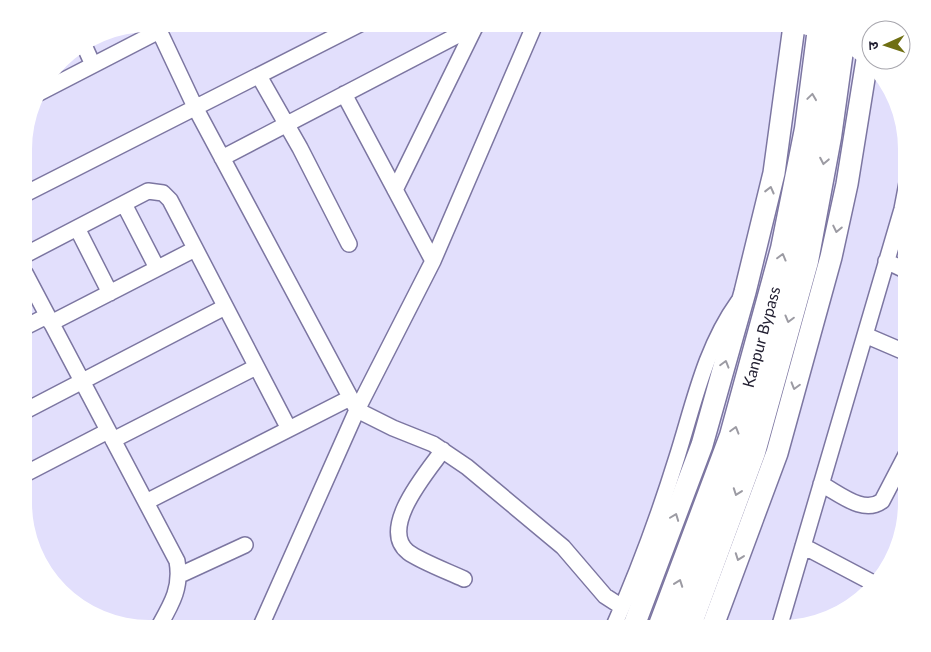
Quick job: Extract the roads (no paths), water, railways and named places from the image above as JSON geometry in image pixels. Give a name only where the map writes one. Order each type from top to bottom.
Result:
[{"type":"highway","name":"Kanpur Bypass","points":[[664,620],[733,436],[782,259],[808,129],[820,39]]},
{"type":"highway","name":"Kanpur Bypass","points":[[690,620],[752,452],[805,261],[828,137],[840,48]]},
{"type":"main road","points":[[636,620],[702,445],[745,292],[774,173],[793,34]]},
{"type":"main road","points":[[715,620],[768,478],[832,257],[847,184],[865,70]]},
{"type":"street","points":[[51,87],[149,32]]},
{"type":"street","points":[[160,32],[196,109],[354,404],[393,428],[433,444],[500,493],[563,547],[605,596],[622,607]]},
{"type":"street","points":[[32,190],[344,32]]},
{"type":"street","points":[[222,158],[462,32]]},
{"type":"street","points":[[395,190],[474,33]]},
{"type":"street","points":[[264,619],[354,404],[433,261],[530,33]]},
{"type":"street","points":[[87,51],[93,65]]},
{"type":"street","points":[[259,76],[300,148],[349,244]]},
{"type":"street","points":[[344,94],[433,261]]},
{"type":"street","points":[[32,251],[148,191],[163,193],[170,200],[288,429]]},
{"type":"street","points":[[124,204],[158,268]]},
{"type":"street","points":[[781,620],[898,222]]},
{"type":"street","points":[[78,228],[110,293]]},
{"type":"street","points":[[32,325],[49,320],[110,293],[195,249]]},
{"type":"street","points":[[886,261],[898,267]]},
{"type":"street","points":[[32,287],[177,561],[180,575],[175,597],[163,619]]},
{"type":"street","points":[[617,620],[651,537],[706,360],[723,322],[745,292]]},
{"type":"street","points":[[33,407],[225,306]]},
{"type":"street","points":[[865,335],[898,349]]},
{"type":"street","points":[[33,470],[256,367]]},
{"type":"street","points":[[146,502],[288,429],[354,404]]},
{"type":"street","points":[[442,450],[405,505],[399,520],[400,535],[402,544],[407,552],[464,579]]},
{"type":"street","points":[[821,484],[869,508],[882,501],[898,470]]},
{"type":"street","points":[[180,575],[245,545]]},
{"type":"street","points":[[803,546],[868,580]]}]
